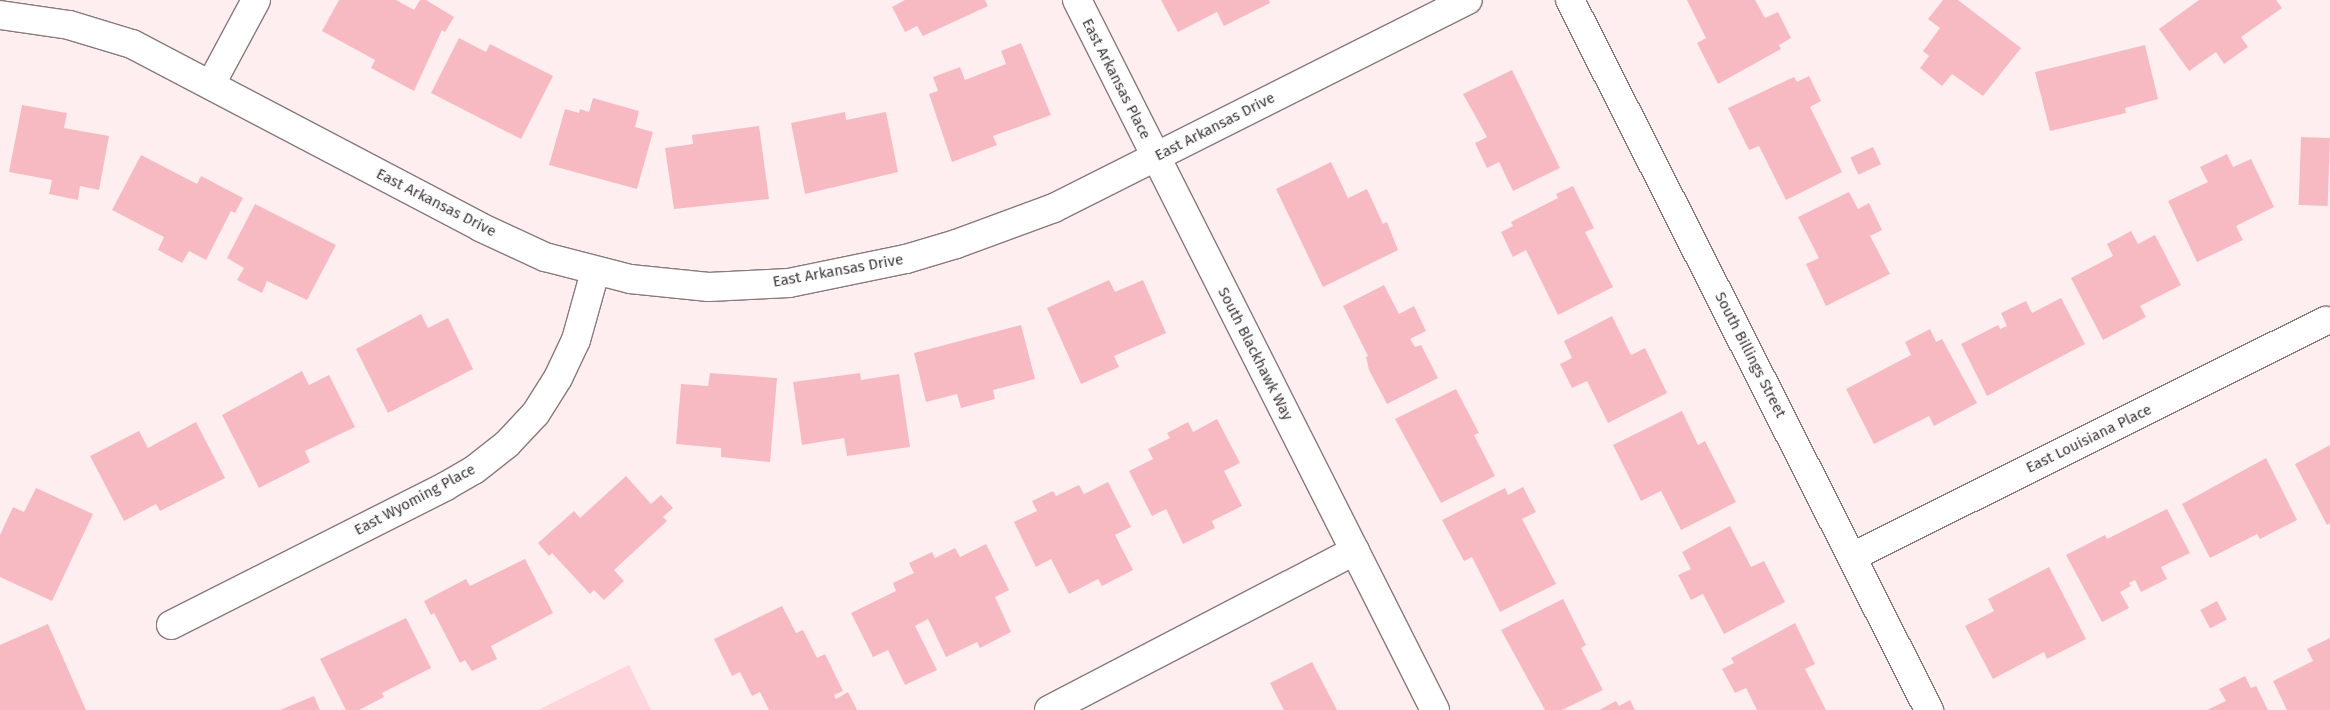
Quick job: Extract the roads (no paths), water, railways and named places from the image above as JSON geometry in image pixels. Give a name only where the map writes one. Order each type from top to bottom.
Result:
[{"type":"street","points":[[211,84],[256,0]]},
{"type":"street","name":"East Arkansas Place","points":[[1076,0],[1156,157]]},
{"type":"street","name":"East Arkansas Drive","points":[[0,15],[69,24],[132,44],[480,227],[545,256],[595,272],[630,280],[709,287],[789,283],[906,259],[956,244],[1054,208],[1468,0]]},
{"type":"street","name":"South Billings Street","points":[[1570,0],[1929,710]]},
{"type":"street","name":"South Blackhawk Way","points":[[1156,157],[1435,710]]},
{"type":"street","name":"East Wyoming Place","points":[[171,625],[446,486],[474,470],[507,444],[536,413],[558,378],[576,340],[595,272]]},
{"type":"street","name":"East Louisiana Place","points":[[1852,557],[2325,321]]},
{"type":"street","points":[[1049,710],[1181,639],[1355,551]]}]
